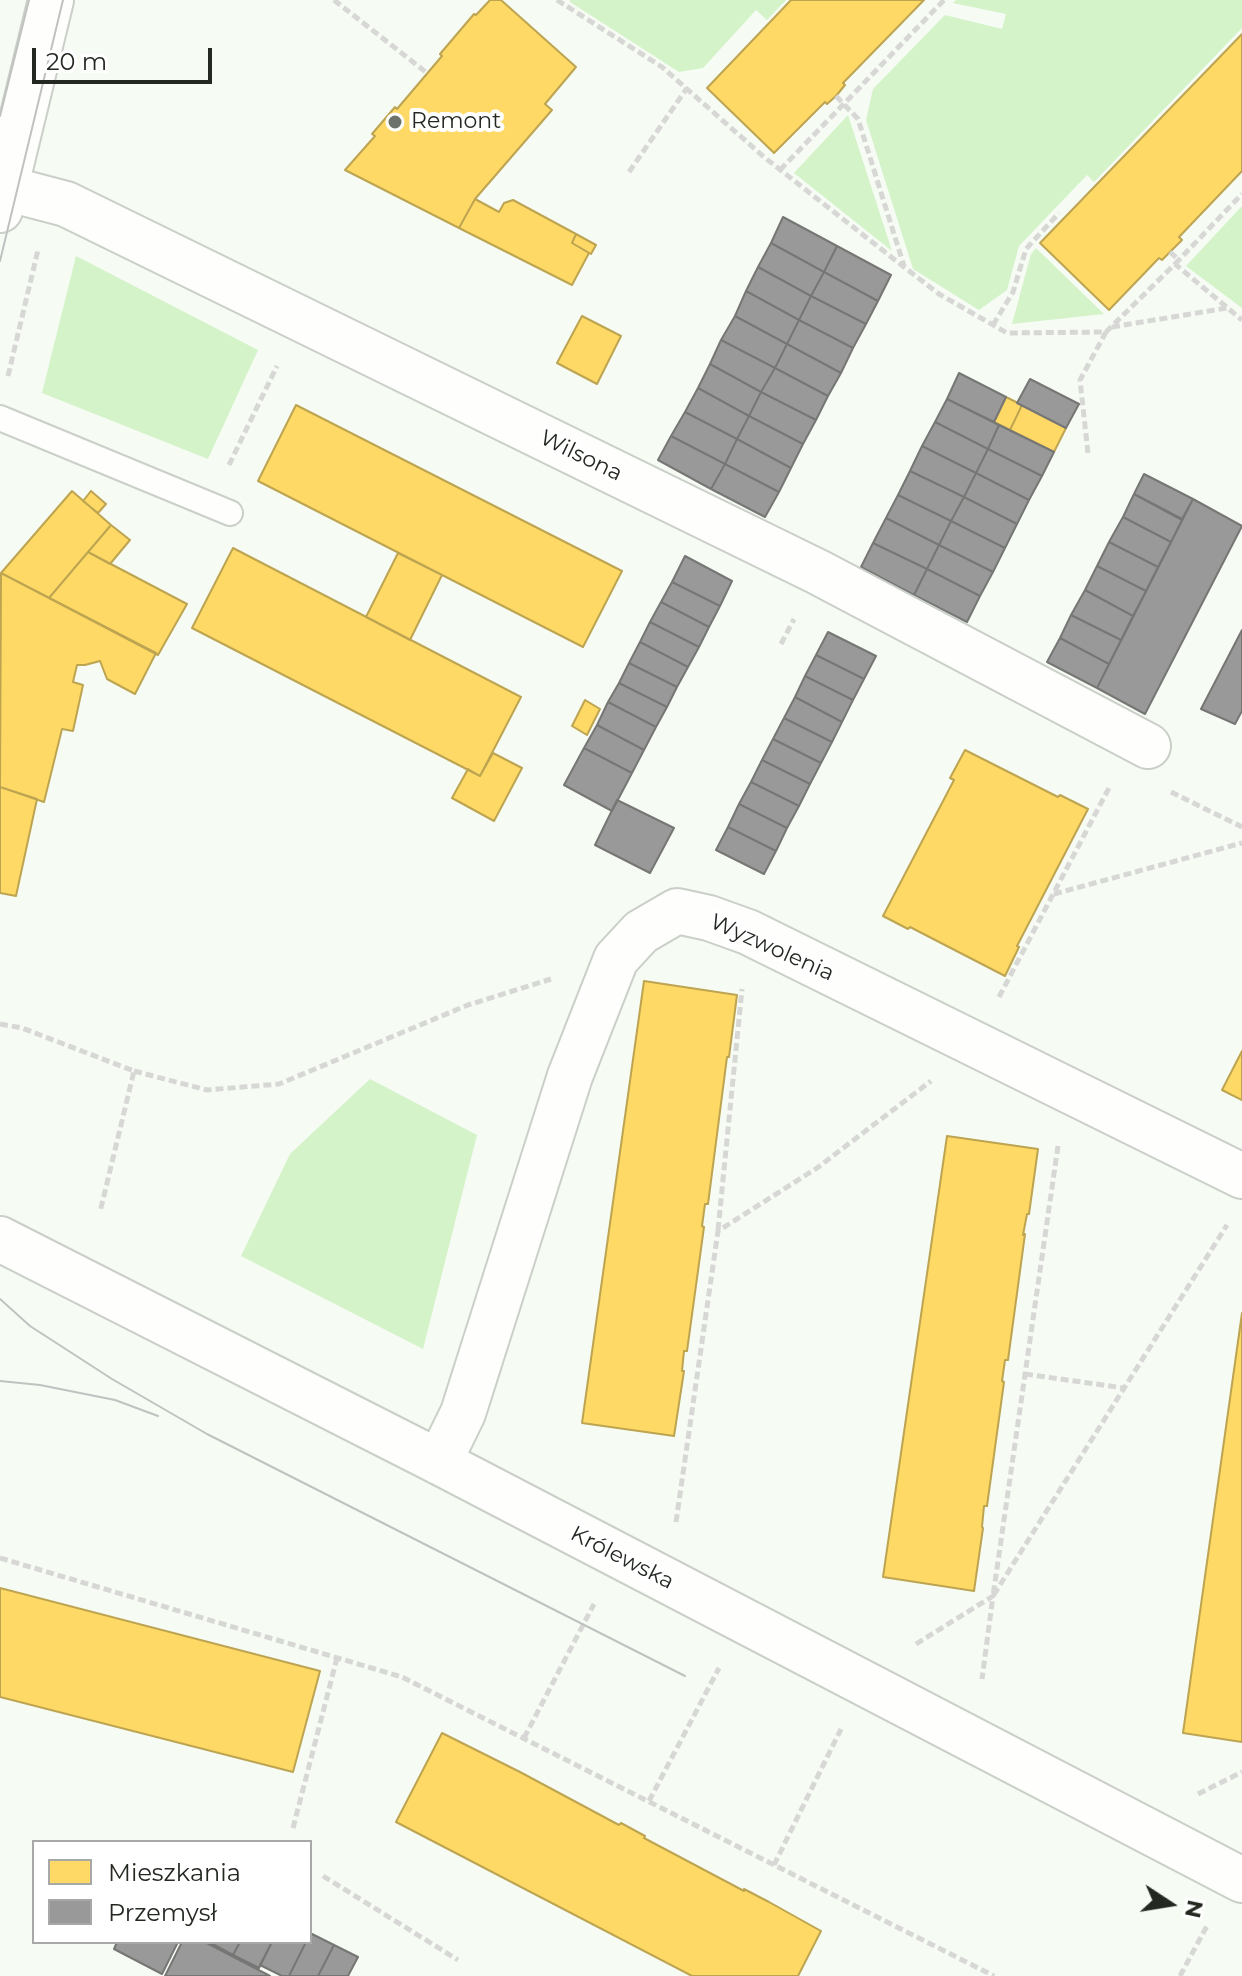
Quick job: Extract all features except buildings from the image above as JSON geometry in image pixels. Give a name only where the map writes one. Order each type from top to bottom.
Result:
[{"type":"street","points":[[3,199],[51,0]]},
{"type":"street","name":"Wilsona","points":[[3,199],[66,204],[818,572],[1148,746]]},
{"type":"street","name":"Wyzwolenia","points":[[439,1462],[463,1413],[570,1076],[616,959],[641,932],[677,911],[748,932],[1066,1089],[1238,1195]]},
{"type":"street","name":"Królewska","points":[[0,1239],[439,1462],[1242,1880]]},
{"type":"lane","points":[[0,418],[220,509]]},
{"type":"path","points":[[334,0],[427,73]]},
{"type":"path","points":[[780,170],[944,0]]},
{"type":"path","points":[[560,1],[662,67],[780,170],[939,294],[1007,333],[1108,330],[1227,308]]},
{"type":"path","points":[[629,172],[687,88]]},
{"type":"path","points":[[836,96],[858,119],[904,267]]},
{"type":"path","points":[[1088,453],[1080,380],[1108,330],[1242,194]]},
{"type":"path","points":[[993,325],[1013,292],[1026,249],[1059,213]]},
{"type":"path","points":[[7,381],[39,246]]},
{"type":"path","points":[[1170,252],[1177,262],[1242,320]]},
{"type":"path","points":[[220,509],[300,318]]},
{"type":"path","points":[[781,644],[792,625]]},
{"type":"path","points":[[718,1231],[817,1168],[921,1089],[974,1043],[1120,767],[1148,746]]},
{"type":"path","points":[[1053,894],[1242,843]]},
{"type":"path","points":[[676,1522],[718,1231],[748,932]]},
{"type":"path","points":[[0,1024],[22,1028],[134,1071],[207,1090],[279,1084],[468,1005],[616,959]]},
{"type":"path","points":[[100,1212],[134,1071]]},
{"type":"path","points":[[982,1679],[1066,1089]]},
{"type":"path","points":[[916,1644],[993,1596],[1124,1388],[1238,1195]]},
{"type":"path","points":[[1025,1374],[1124,1388]]},
{"type":"path","points":[[524,1738],[618,1556]]},
{"type":"path","points":[[0,1558],[402,1677],[994,1976]]},
{"type":"path","points":[[649,1801],[744,1621]]},
{"type":"path","points":[[293,1828],[337,1658]]},
{"type":"path","points":[[774,1865],[864,1684]]},
{"type":"path","points":[[1198,1794],[1242,1772]]},
{"type":"path","points":[[323,1876],[458,1960]]},
{"type":"green space","points":[[570,0],[786,0],[767,20],[756,10],[703,68],[679,72]]},
{"type":"green space","points":[[956,0],[1242,0],[1242,28],[1094,182],[1087,175],[1019,246],[1007,290],[979,310],[913,269],[866,120],[873,89],[945,15],[1002,29],[1006,14],[953,3]]},
{"type":"green space","points":[[848,115],[892,251],[794,173]]},
{"type":"green space","points":[[1242,206],[1242,308],[1186,266]]},
{"type":"green space","points":[[1036,248],[1104,314],[1012,324],[1031,254]]},
{"type":"green space","points":[[76,256],[258,350],[208,459],[42,393]]},
{"type":"green space","points":[[370,1079],[477,1135],[423,1349],[241,1256],[290,1154]]},
{"type":"tram line","points":[[0,116],[29,0]]},
{"type":"tram line","points":[[0,261],[63,0]]},
{"type":"tram line","points":[[0,1299],[30,1326],[112,1379],[207,1434],[685,1676]]},
{"type":"tram line","points":[[0,1381],[40,1385],[115,1400],[158,1416]]},
{"type":"place","name":"Remont","points":[[395,122]]}]
